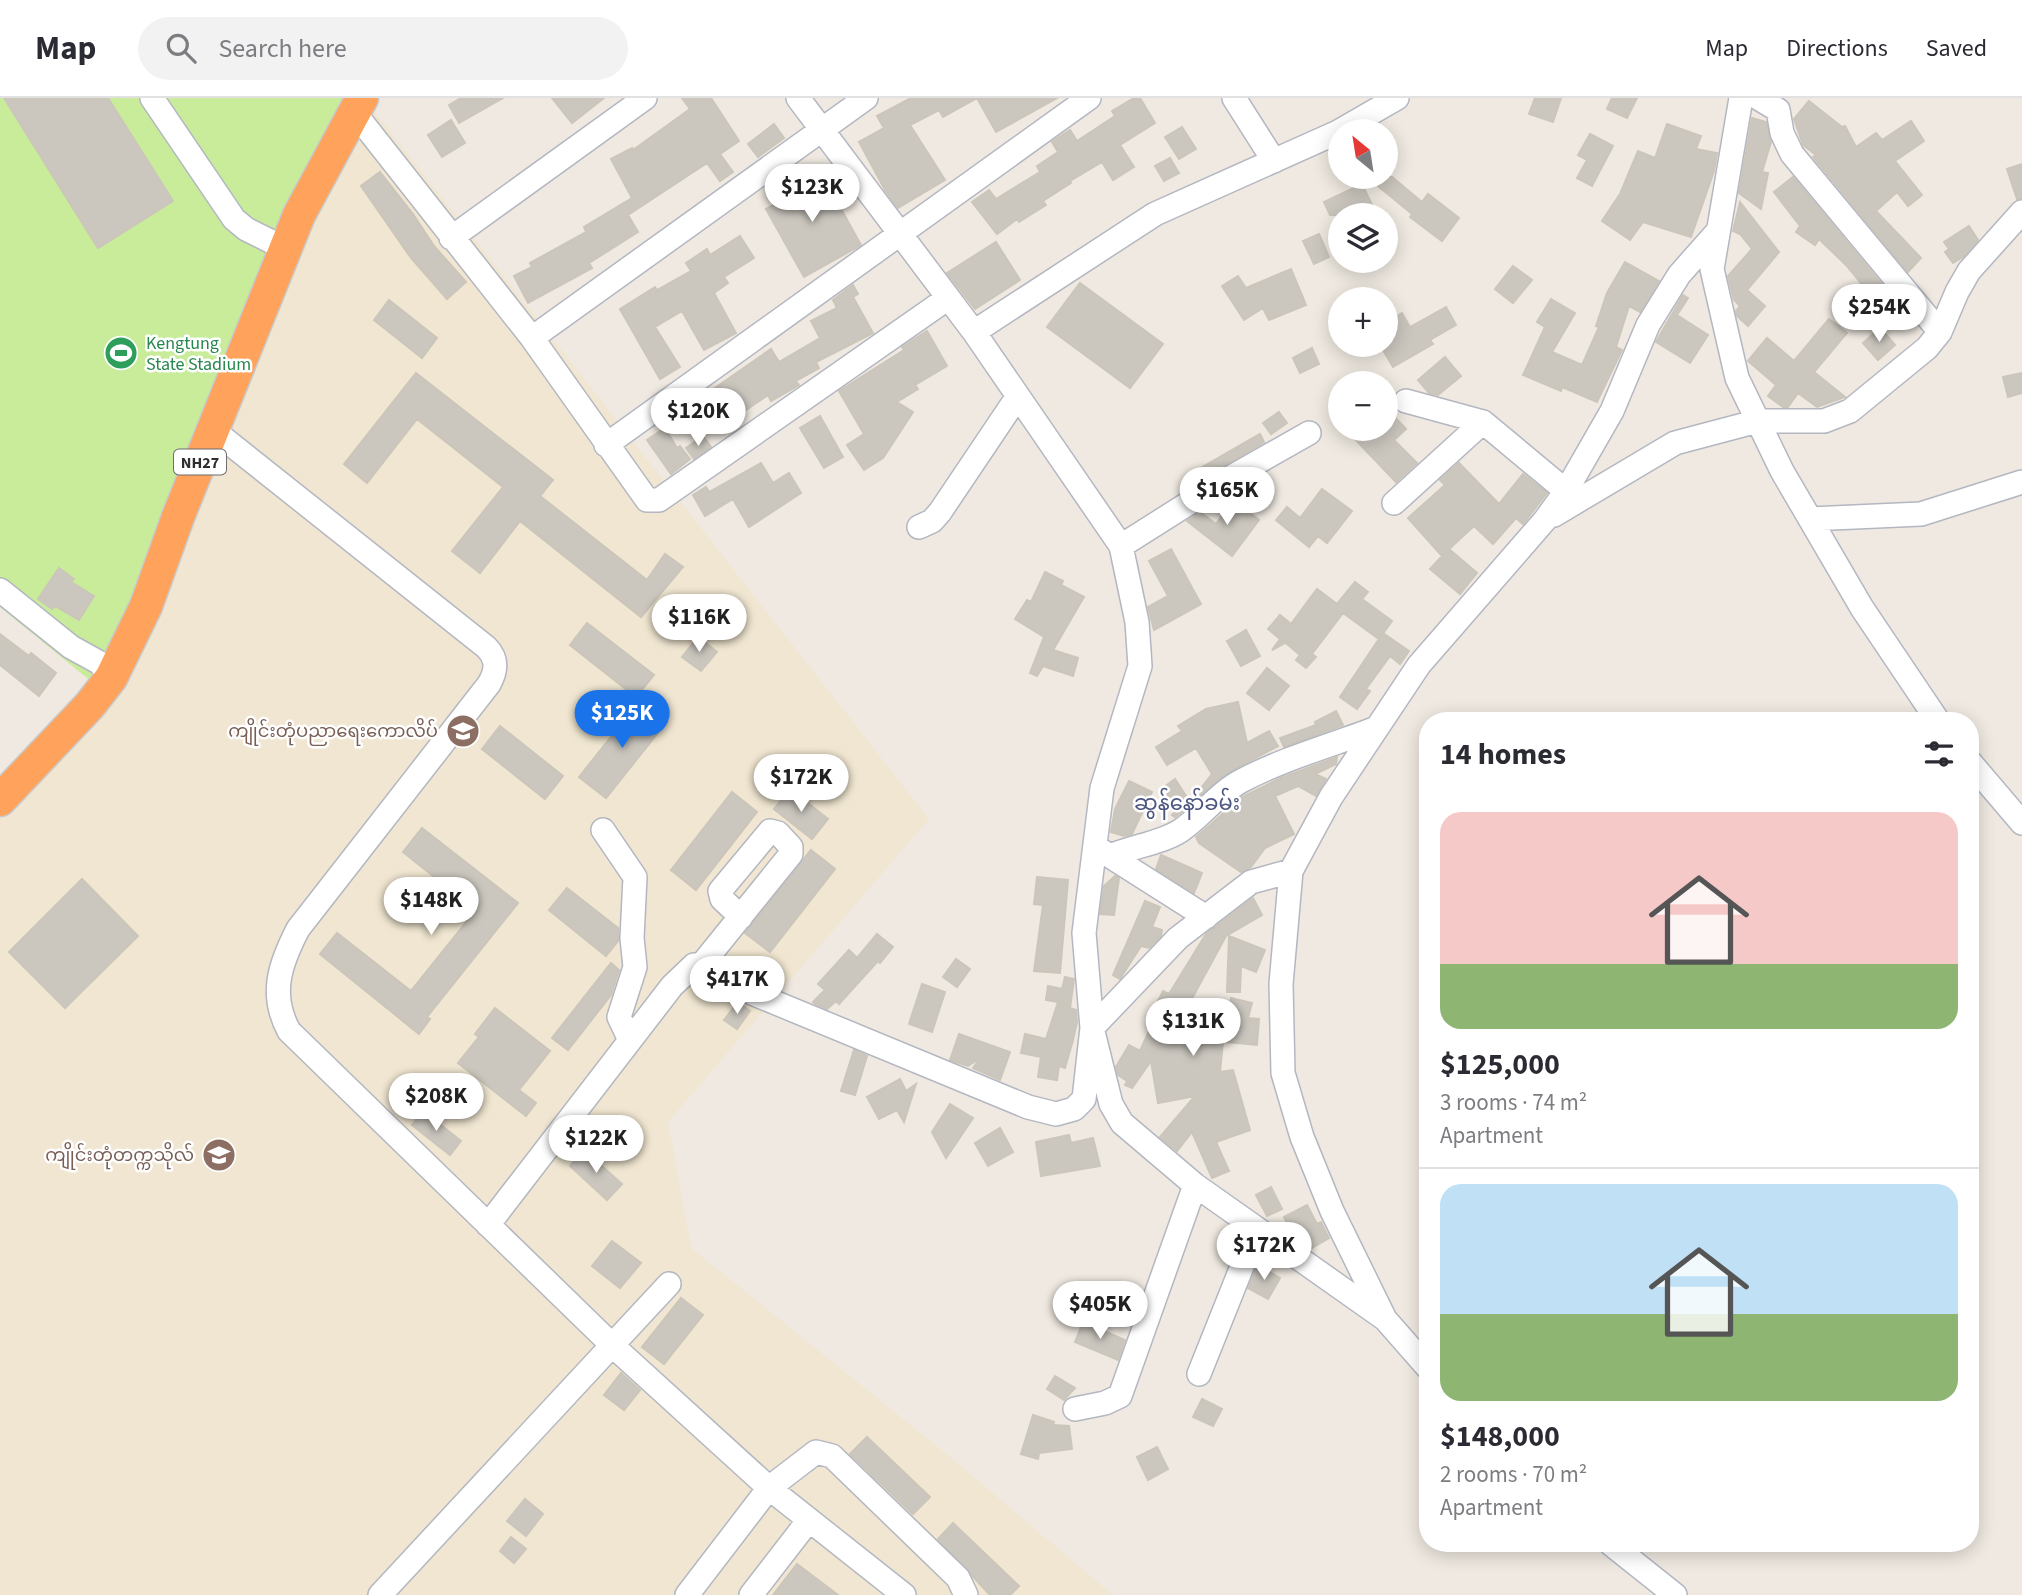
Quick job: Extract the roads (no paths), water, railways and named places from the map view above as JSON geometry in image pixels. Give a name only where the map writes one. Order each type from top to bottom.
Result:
[{"type":"highway","name":"NH27","points":[[0,800],[90,705],[111,678],[146,606],[178,517],[299,215],[358,105]]},
{"type":"street","points":[[152,98],[234,219],[246,229],[286,249]]},
{"type":"street","points":[[451,238],[645,98]]},
{"type":"street","points":[[798,98],[974,332],[1121,546],[1137,622],[1140,666],[1102,788],[1103,851],[1084,933],[1092,1028],[1111,1104],[1122,1123],[1195,1185],[1385,1319],[1419,1358]]},
{"type":"street","points":[[532,338],[866,98]]},
{"type":"street","points":[[606,445],[1089,98]]},
{"type":"street","points":[[1234,98],[1274,161]]},
{"type":"street","points":[[974,332],[1155,214],[1338,132],[1398,98]]},
{"type":"street","points":[[1741,98],[1712,269],[1737,378],[1810,519],[1862,608],[1932,712]]},
{"type":"street","points":[[1758,98],[1778,110],[1782,133],[1792,154],[1940,332]]},
{"type":"street","points":[[358,105],[451,238],[532,338],[647,500],[659,500],[948,298]]},
{"type":"street","points":[[1545,520],[1675,443],[1758,421],[1824,421],[1850,411],[1927,348],[1940,332],[1969,271],[2022,212]]},
{"type":"street","points":[[1385,1319],[1332,1211],[1302,1137],[1283,1073],[1281,984],[1291,871],[1331,797],[1419,665],[1545,520],[1566,491],[1612,411],[1648,325],[1679,275],[1717,232]]},
{"type":"street","points":[[919,527],[932,521],[940,512],[1018,396]]},
{"type":"street","points":[[1406,401],[1483,422],[1566,491]]},
{"type":"street","points":[[1394,503],[1483,422]]},
{"type":"street","points":[[213,430],[493,654],[496,673],[298,929],[281,964],[277,1004],[289,1031],[613,1346],[769,1488],[904,1595]]},
{"type":"street","points":[[1121,546],[1219,484],[1308,433]]},
{"type":"street","points":[[1810,519],[1921,514],[2022,482]]},
{"type":"street","points":[[0,590],[71,647],[100,663],[111,678]]},
{"type":"street","points":[[1103,851],[1173,835],[1239,782],[1279,764],[1377,728]]},
{"type":"street","points":[[1979,773],[2022,823]]},
{"type":"street","points":[[603,830],[635,877],[632,938],[635,967],[619,1017],[630,1040]]},
{"type":"street","points":[[1103,851],[1206,916]]},
{"type":"street","points":[[703,963],[716,966],[734,983],[751,993],[821,1023],[1028,1107],[1056,1114],[1074,1109],[1084,1099],[1092,1028],[1178,938],[1251,882],[1291,871]]},
{"type":"street","points":[[488,1224],[686,969],[703,963],[741,917]]},
{"type":"street","points":[[1075,1409],[1105,1403],[1120,1396],[1165,1276],[1195,1185]]},
{"type":"street","points":[[1199,1374],[1257,1229]]},
{"type":"street","points":[[380,1595],[669,1284]]},
{"type":"street","points":[[687,1595],[769,1488],[816,1452],[832,1456],[958,1578],[966,1595]]},
{"type":"street","points":[[751,1595],[809,1520]]},
{"type":"street","points":[[1621,1552],[1675,1595]]},
{"type":"place","name":"Kengtung State Stadium","points":[[121,353]]},
{"type":"place","name":"ကျိုင်းတုံပညာရေးကောလိပ်","points":[[463,731]]},
{"type":"place","name":"ကျိုင်းတုံတက္ကသိုလ်","points":[[219,1155]]},
{"type":"district","name":"ဆွန်နော်ခမ်း","points":[[1187,803]]}]
